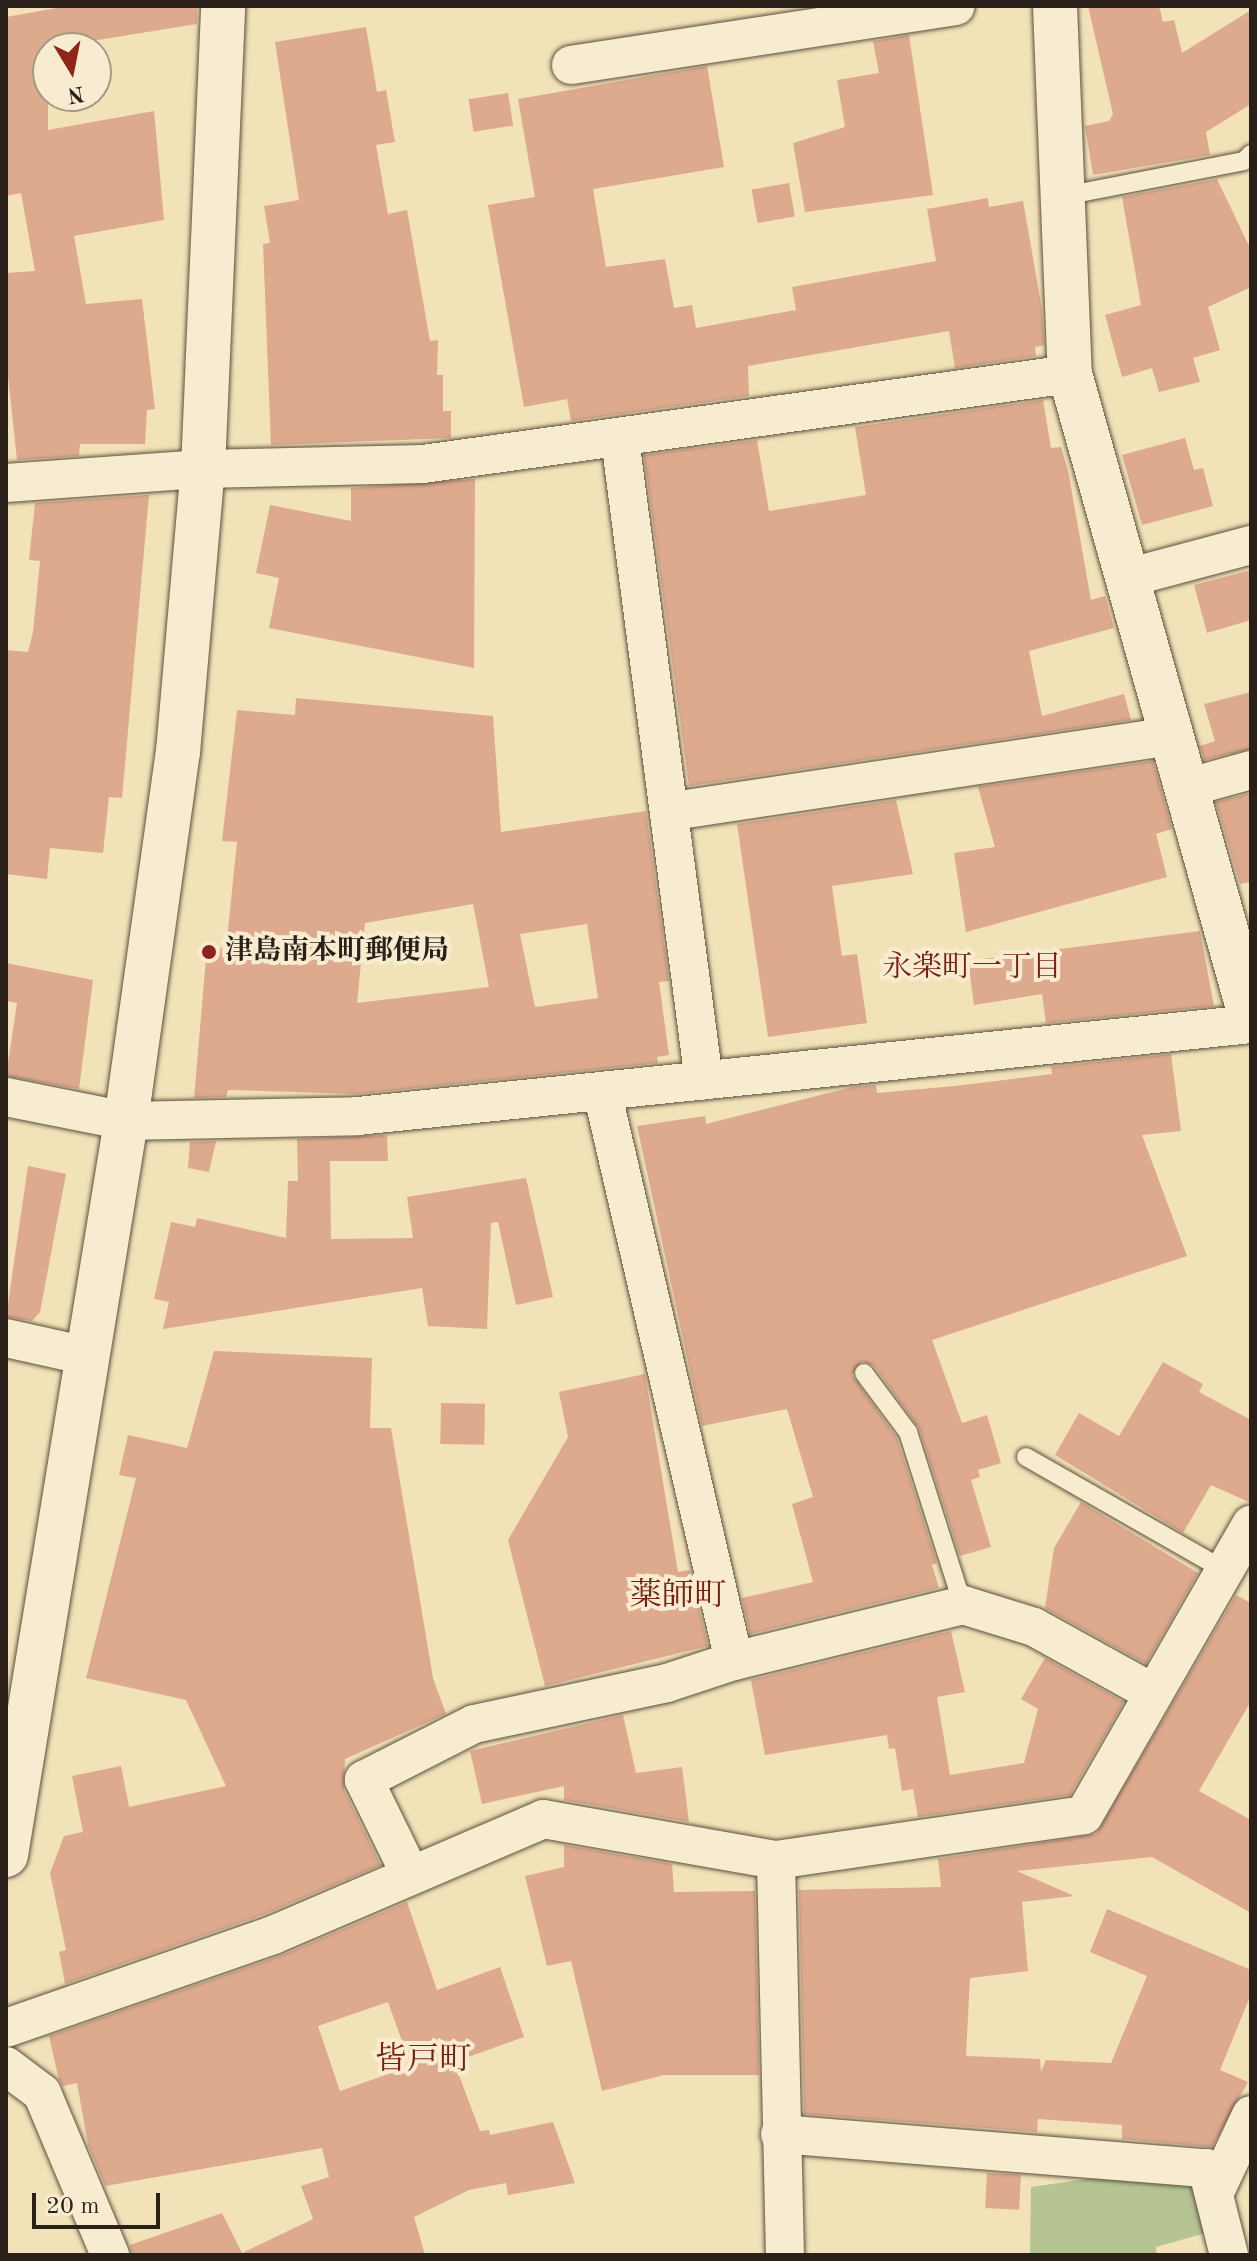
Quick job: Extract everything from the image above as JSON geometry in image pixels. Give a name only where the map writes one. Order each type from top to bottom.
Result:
[{"type":"street","points":[[6,1855],[126,1121],[178,752],[203,469],[223,6]]},
{"type":"street","points":[[571,65],[955,6]]},
{"type":"street","points":[[6,1097],[126,1121],[358,1116],[1251,1022],[1070,374],[1055,6]]},
{"type":"street","points":[[6,483],[203,469],[423,464],[1070,374]]},
{"type":"street","points":[[620,439],[673,811],[704,1081]]},
{"type":"street","points":[[1127,578],[1251,545]]},
{"type":"street","points":[[673,811],[1171,736]]},
{"type":"street","points":[[1186,788],[1251,770]]},
{"type":"street","points":[[602,1091],[734,1661]]},
{"type":"street","points":[[6,1338],[87,1356]]},
{"type":"street","points":[[6,2028],[45,2010],[154,1981],[543,1819],[776,1860],[1084,1815],[1222,1569],[1251,1525]]},
{"type":"street","points":[[410,1874],[364,1780],[474,1724],[667,1683],[734,1661],[963,1605],[1034,1627],[1153,1693]]},
{"type":"street","points":[[776,1860],[785,2255]]},
{"type":"street","points":[[6,2066],[42,2093],[110,2255]]},
{"type":"street","points":[[1214,2194],[1251,2115]]},
{"type":"street","points":[[780,2134],[1207,2168],[1229,2255]]},
{"type":"street","points":[[1214,2194],[1251,2188]]},
{"type":"lane","points":[[1064,196],[1244,161],[1251,154]]},
{"type":"lane","points":[[864,1373],[908,1432],[963,1605]]},
{"type":"lane","points":[[1026,1457],[1222,1569]]},
{"type":"green space","points":[[1101,2177],[1193,2183],[1209,2232],[1156,2247],[1157,2255],[1030,2255],[1031,2187]]},
{"type":"building","points":[[68,6],[197,6],[197,24],[112,38],[112,32],[32,32],[32,112],[48,112],[48,130],[154,111],[164,220],[74,236],[86,304],[142,299],[155,409],[147,410],[145,444],[80,444],[79,456],[17,460],[6,358],[6,273],[35,271],[21,193],[6,196],[6,17]]},
{"type":"building","points":[[1088,6],[1159,6],[1163,22],[1174,20],[1182,53],[1251,10],[1251,104],[1206,132],[1210,155],[1093,175],[1085,126],[1109,121],[1113,114]]},
{"type":"building","points":[[366,27],[377,92],[386,90],[395,142],[376,145],[388,214],[407,210],[430,341],[438,340],[437,375],[443,375],[443,411],[451,411],[451,438],[271,445],[263,244],[270,243],[264,206],[299,200],[275,42]]},
{"type":"building","points":[[909,35],[933,195],[805,212],[793,143],[845,127],[837,80],[879,73],[873,41]]},
{"type":"building","points":[[707,66],[724,167],[593,189],[606,267],[665,259],[674,308],[692,305],[696,328],[796,310],[792,287],[936,261],[927,209],[988,198],[989,207],[1023,201],[1042,309],[1044,345],[1035,347],[1036,356],[955,368],[949,331],[748,366],[749,396],[571,421],[567,399],[524,407],[488,205],[535,197],[518,99]]},
{"type":"building","points":[[508,93],[513,126],[474,132],[468,99]]},
{"type":"building","points":[[1217,179],[1251,250],[1251,287],[1208,307],[1220,350],[1193,358],[1200,382],[1159,392],[1152,368],[1122,377],[1105,315],[1141,305],[1122,197]]},
{"type":"building","points":[[789,183],[795,216],[757,223],[752,190]]},
{"type":"building","points":[[1043,400],[1051,448],[1061,447],[1068,470],[1091,600],[1105,596],[1114,628],[1029,651],[1042,716],[1124,694],[1131,720],[689,786],[644,455],[757,440],[769,511],[866,495],[855,427]]},
{"type":"building","points":[[1185,438],[1194,470],[1203,468],[1213,506],[1142,525],[1122,455]]},
{"type":"building","points":[[475,479],[474,668],[269,628],[279,578],[256,573],[270,505],[351,521],[351,488]]},
{"type":"building","points":[[149,495],[122,798],[109,797],[103,853],[50,848],[47,879],[6,874],[6,650],[28,652],[33,632],[40,561],[29,560],[35,503]]},
{"type":"building","points":[[1251,570],[1251,620],[1207,633],[1194,585]]},
{"type":"building","points":[[1251,692],[1251,749],[1204,760],[1200,746],[1215,741],[1204,704]]},
{"type":"building","points":[[296,698],[493,716],[501,832],[646,811],[669,981],[659,982],[669,1055],[657,1057],[658,1063],[357,1094],[228,1090],[226,1097],[194,1098],[207,947],[226,949],[237,842],[222,841],[237,710],[295,715]],"holes":[[[473,904],[489,987],[357,1003],[365,923]],[[587,924],[598,998],[535,1007],[520,934]]]},
{"type":"building","points":[[1153,761],[1172,829],[1156,834],[1167,877],[966,932],[954,853],[995,847],[978,787]]},
{"type":"building","points":[[1251,793],[1251,882],[1240,884],[1216,802]]},
{"type":"building","points":[[896,800],[913,874],[832,886],[842,956],[857,954],[867,1023],[768,1037],[737,824]]},
{"type":"building","points":[[1200,931],[1214,1006],[1046,1023],[1042,994],[974,1005],[968,961]]},
{"type":"building","points":[[6,963],[93,980],[79,1089],[6,1076],[17,1003],[6,1001]]},
{"type":"building","points":[[1171,1054],[1181,1131],[1142,1135],[1187,1256],[932,1340],[962,1423],[987,1415],[1001,1463],[978,1470],[980,1477],[971,1480],[991,1547],[960,1556],[919,1428],[874,1366],[862,1361],[852,1375],[897,1438],[937,1563],[932,1565],[939,1588],[750,1634],[742,1598],[813,1582],[792,1504],[813,1497],[787,1409],[702,1426],[637,1126],[705,1116],[706,1124],[852,1087],[876,1085],[877,1093],[955,1086],[1052,1074],[1051,1067]]},
{"type":"building","points":[[387,1135],[388,1161],[330,1161],[331,1239],[413,1238],[407,1197],[526,1178],[553,1297],[516,1305],[498,1222],[491,1223],[487,1329],[428,1326],[422,1288],[163,1329],[169,1302],[154,1299],[171,1222],[195,1227],[197,1218],[286,1238],[288,1181],[298,1181],[297,1139]]},
{"type":"building","points":[[216,1141],[209,1172],[188,1168],[190,1142]]},
{"type":"building","points":[[28,1166],[66,1174],[40,1312],[32,1321],[6,1317]]},
{"type":"building","points":[[214,1351],[372,1358],[370,1428],[391,1428],[433,1678],[446,1714],[345,1759],[344,1790],[381,1865],[265,1914],[65,1984],[59,1952],[66,1950],[50,1873],[64,1836],[83,1832],[72,1776],[121,1766],[129,1807],[226,1786],[186,1700],[86,1678],[136,1478],[119,1475],[128,1435],[187,1448]]},
{"type":"building","points":[[1163,1362],[1203,1384],[1199,1392],[1251,1420],[1251,1503],[1211,1485],[1183,1533],[1055,1455],[1079,1413],[1119,1436]]},
{"type":"building","points":[[645,1374],[678,1572],[690,1570],[708,1646],[545,1686],[508,1540],[568,1437],[559,1392]]},
{"type":"building","points":[[441,1403],[485,1404],[484,1445],[440,1444]]},
{"type":"building","points":[[1081,1502],[1198,1573],[1146,1664],[1045,1608],[1054,1548]]},
{"type":"building","points":[[1236,1595],[1251,1603],[1251,1701],[1199,1791],[1251,1820],[1251,1913],[1152,1857],[1017,1871],[1074,1896],[1022,1902],[1028,1971],[970,1978],[966,2056],[1040,2059],[1041,2072],[1046,2060],[1111,2063],[1147,1976],[1090,1952],[1107,1909],[1251,1970],[1251,1994],[1220,2070],[1248,2082],[1212,2147],[1122,2139],[1122,2125],[1038,2119],[1037,2132],[804,2114],[799,1890],[941,1887],[938,1859],[1096,1834]]},
{"type":"building","points":[[951,1631],[965,1692],[937,1697],[950,1775],[1024,1763],[1038,1709],[1021,1699],[1045,1658],[1124,1702],[1070,1795],[918,1817],[913,1789],[902,1791],[895,1748],[889,1749],[887,1735],[765,1755],[751,1680]]},
{"type":"building","points":[[623,1715],[636,1773],[682,1767],[689,1822],[564,1800],[564,1786],[482,1804],[470,1751]]},
{"type":"building","points":[[564,1845],[672,1864],[674,1892],[755,1891],[759,2075],[664,2075],[602,2091],[571,1961],[547,1966],[525,1876],[564,1867]]},
{"type":"building","points":[[407,1902],[437,1990],[500,1967],[524,2037],[454,2062],[480,2131],[489,2130],[490,2135],[553,2122],[575,2183],[508,2195],[506,2183],[469,2190],[414,2217],[425,2255],[132,2255],[130,2245],[222,2213],[242,2253],[313,2219],[301,2186],[329,2177],[322,2148],[105,2186],[88,2145],[77,2083],[63,2086],[59,2080],[49,2036],[280,1956]],"holes":[[[388,2002],[411,2066],[340,2091],[318,2026]]]},
{"type":"building","points":[[987,2173],[1021,2175],[1019,2210],[985,2208]]},
{"type":"place","name":"津島南本町郵便局","points":[[209,952]]},
{"type":"district","name":"永楽町一丁目","points":[[972,968]]},
{"type":"district","name":"薬師町","points":[[678,1597]]},
{"type":"district","name":"皆戸町","points":[[423,2061]]}]
